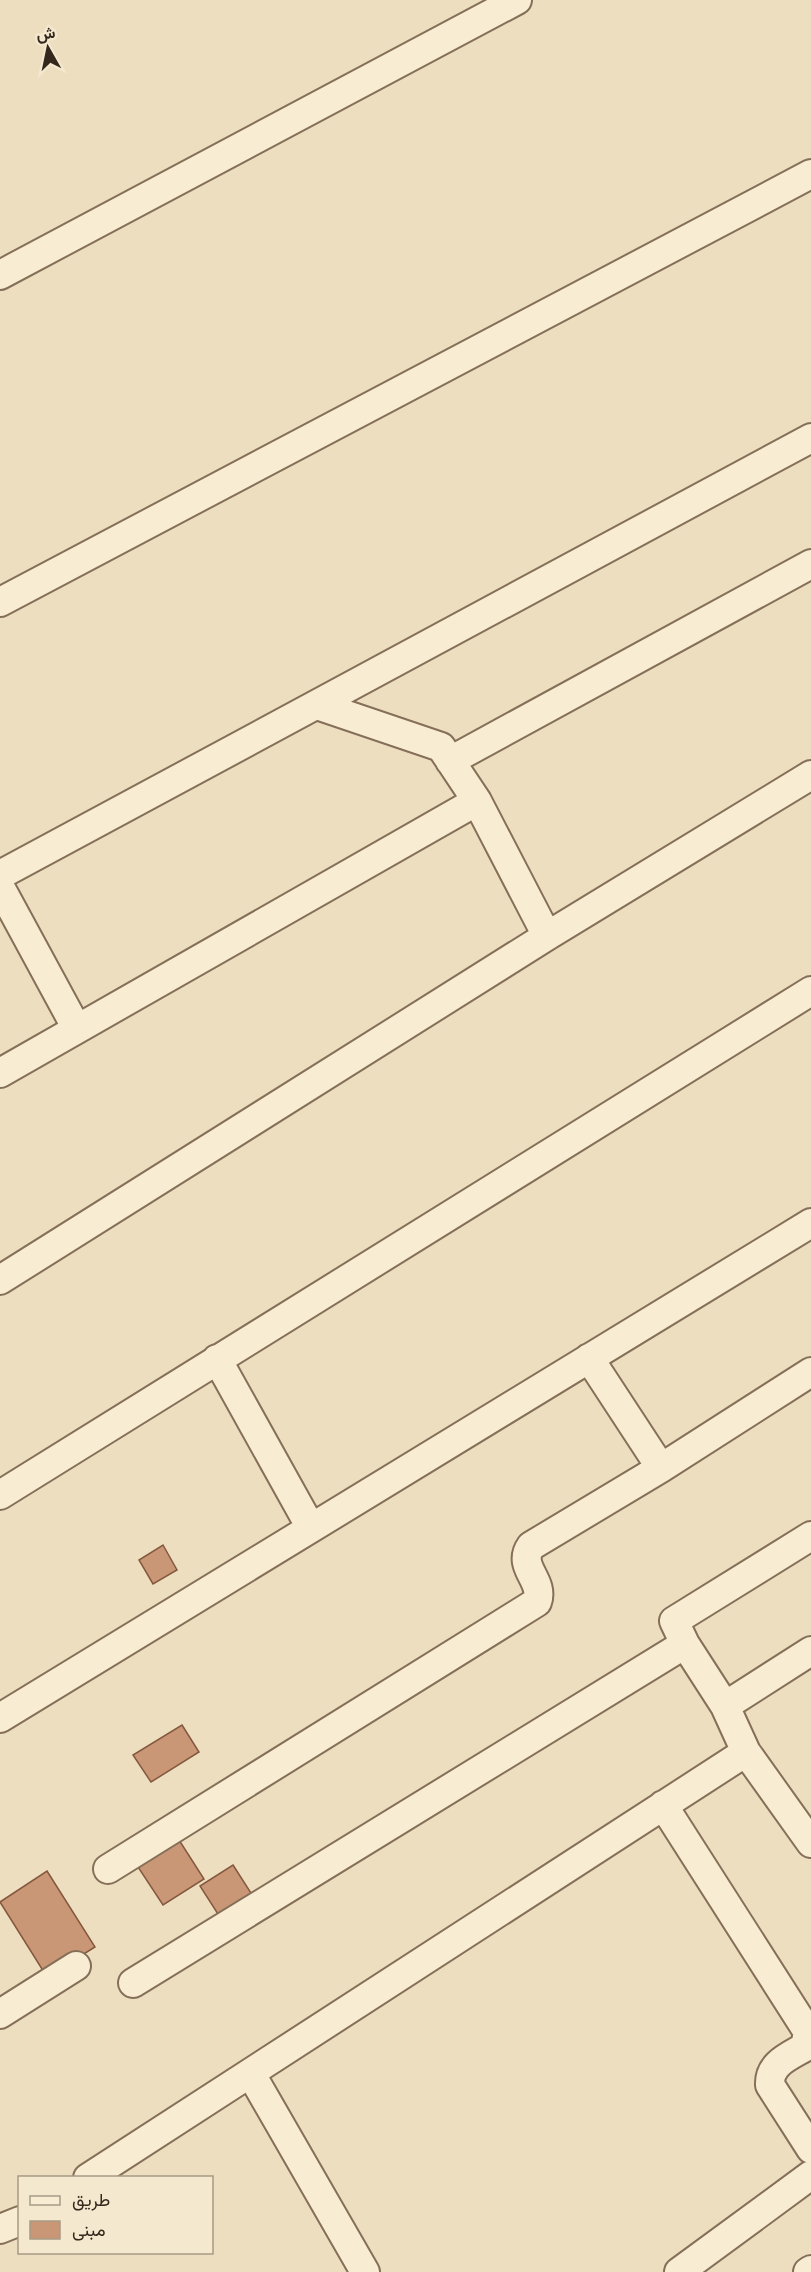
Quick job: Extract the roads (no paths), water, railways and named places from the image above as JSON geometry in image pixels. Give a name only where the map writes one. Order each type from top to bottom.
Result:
[{"type":"street","points":[[0,275],[517,0]]},
{"type":"street","points":[[0,602],[811,174]]},
{"type":"street","points":[[0,874],[811,438]]},
{"type":"street","points":[[450,761],[811,564]]},
{"type":"street","points":[[317,705],[441,747],[477,801],[547,936]]},
{"type":"street","points":[[0,1280],[547,936],[811,775]]},
{"type":"street","points":[[0,1073],[477,801]]},
{"type":"street","points":[[0,887],[77,1029]]},
{"type":"street","points":[[0,1495],[811,991]]},
{"type":"street","points":[[0,1718],[811,1223]]},
{"type":"street","points":[[589,1358],[661,1468]]},
{"type":"street","points":[[217,1359],[311,1528]]},
{"type":"street","points":[[108,1869],[537,1602],[540,1594],[537,1584],[525,1563],[526,1553],[531,1545],[661,1468],[811,1372]]},
{"type":"street","points":[[811,1536],[674,1621],[685,1644],[724,1706],[746,1752],[811,1843]]},
{"type":"street","points":[[133,1983],[685,1644]]},
{"type":"street","points":[[724,1706],[811,1651]]},
{"type":"street","points":[[91,2176],[746,1752]]},
{"type":"street","points":[[663,1805],[808,2032],[805,2047],[773,2067],[769,2076],[770,2085],[811,2149]]},
{"type":"street","points":[[0,2014],[76,1966]]},
{"type":"street","points":[[251,2074],[365,2272]]},
{"type":"street","points":[[679,2272],[811,2175]]},
{"type":"street","points":[[0,2229],[18,2222]]}]
